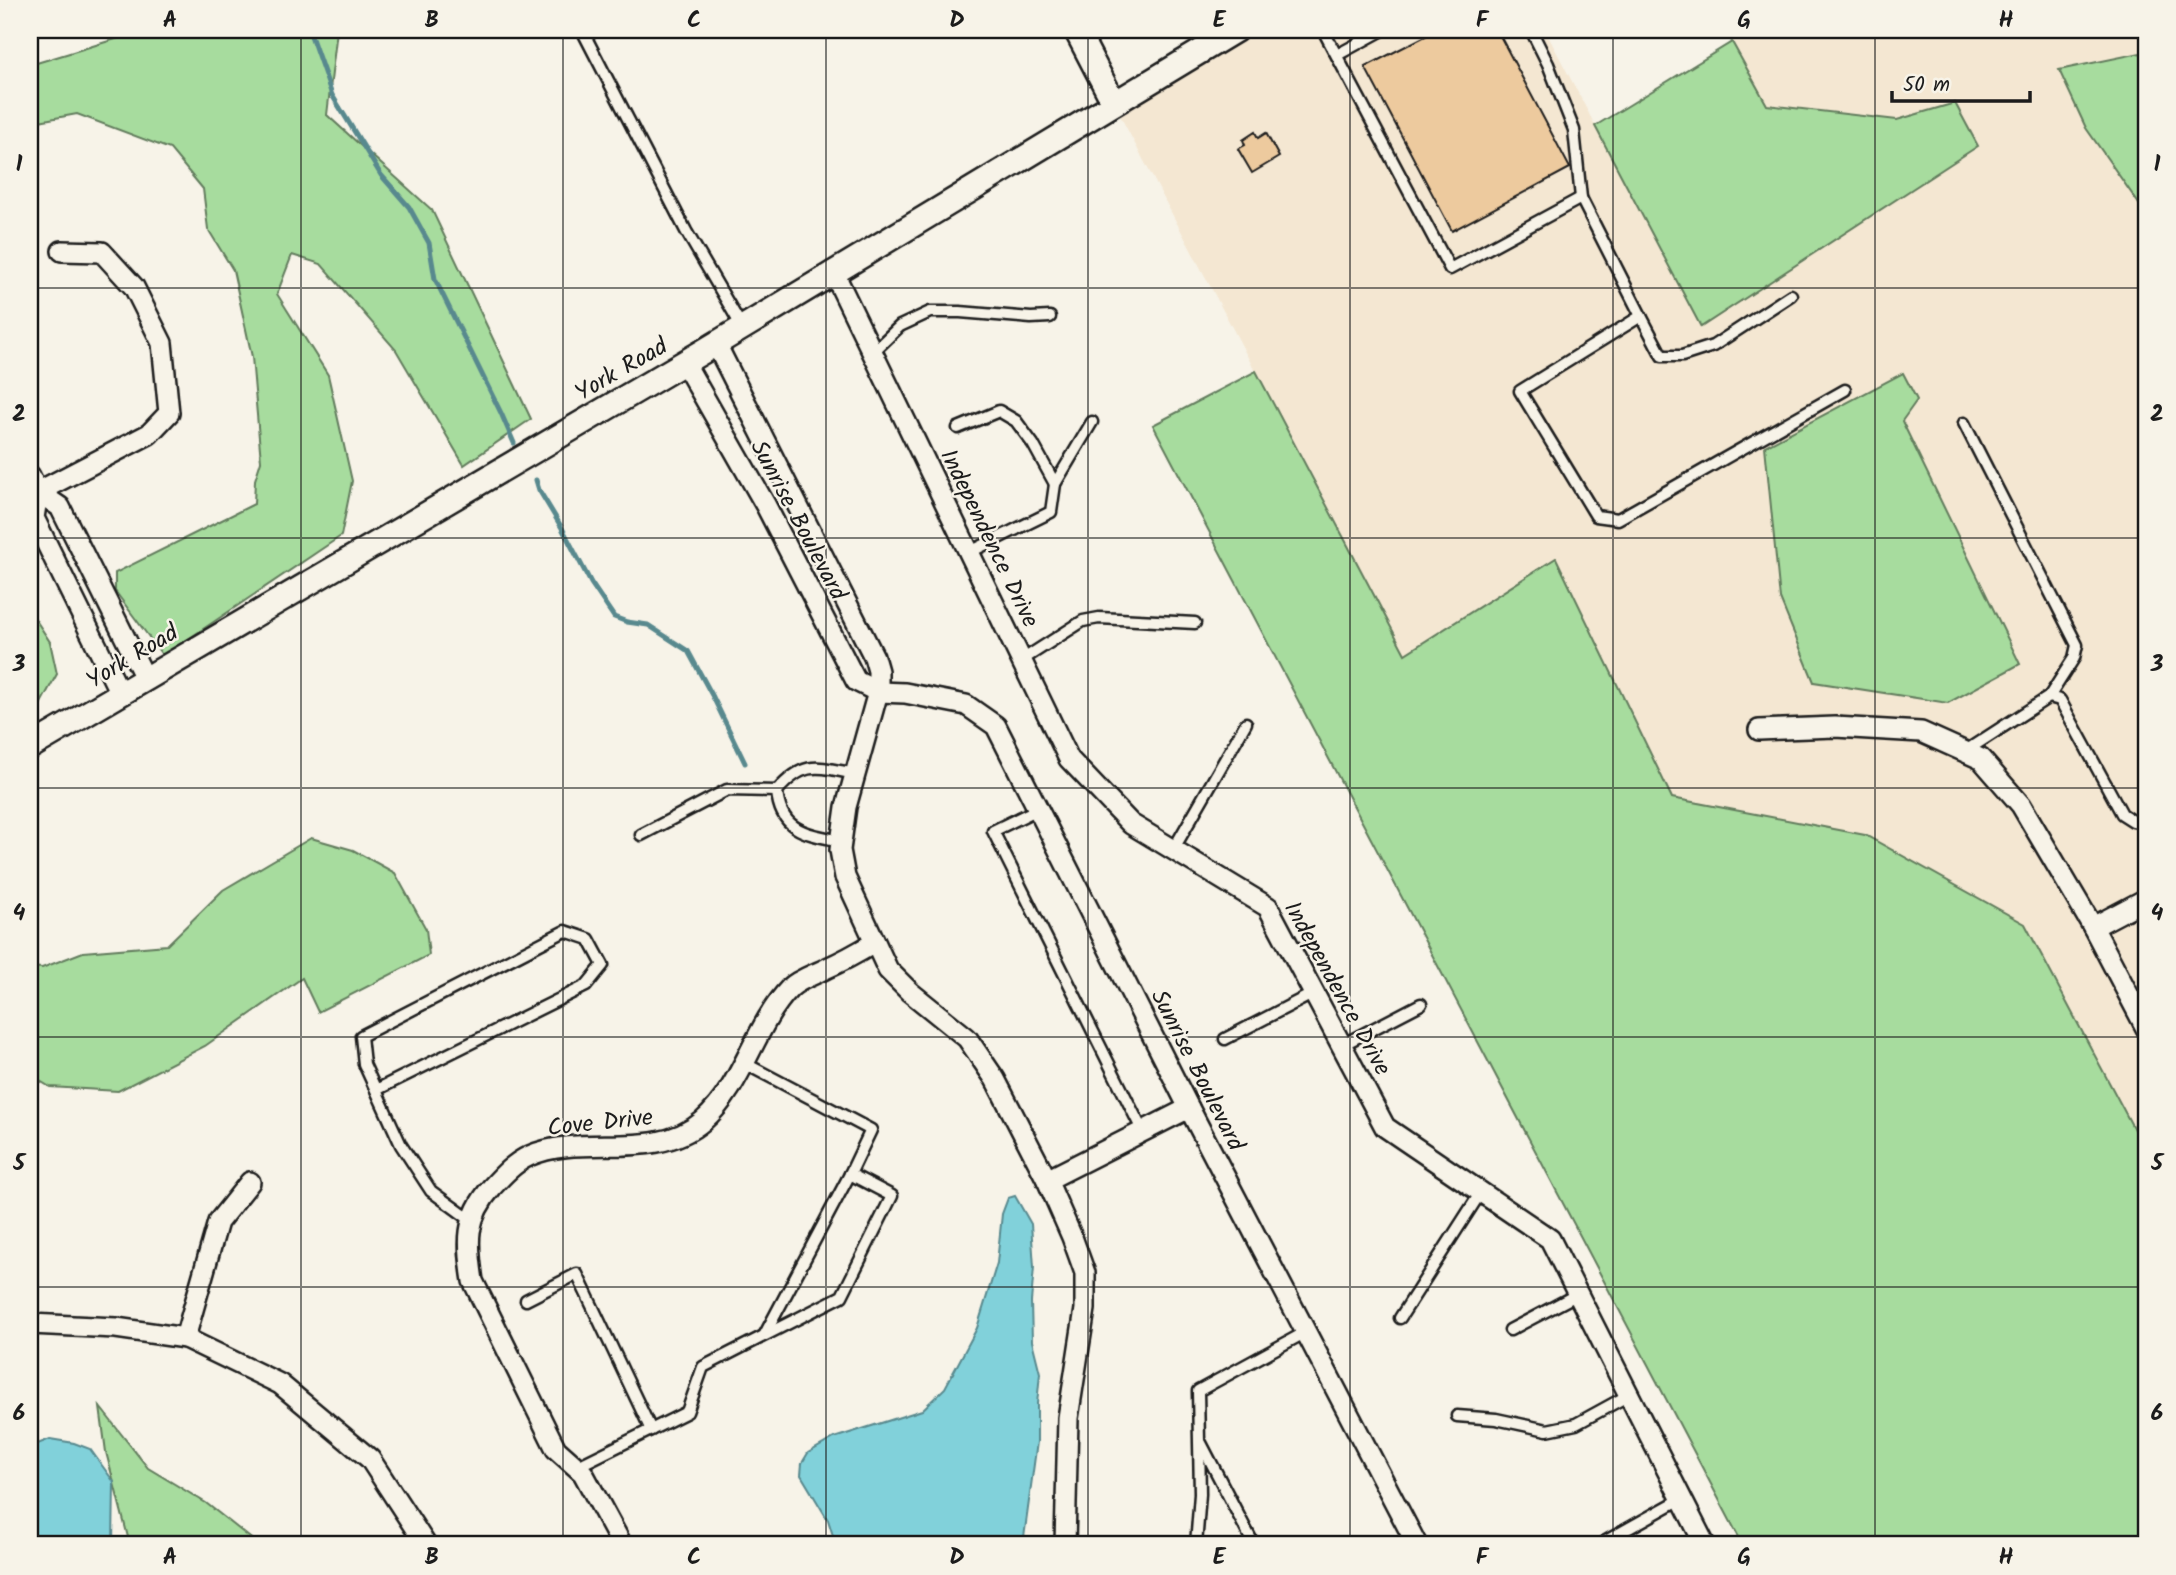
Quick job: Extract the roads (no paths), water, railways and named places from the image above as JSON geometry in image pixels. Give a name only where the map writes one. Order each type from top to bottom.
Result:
[{"type":"street","points":[[1076,30],[1114,103]]},
{"type":"street","name":"York Road","points":[[30,747],[716,344],[1236,30]]},
{"type":"street","points":[[33,488],[149,434],[169,413],[162,343],[134,286],[102,252],[62,251]]},
{"type":"street","name":"Independence Drive","points":[[833,271],[1069,759],[1131,824],[1268,907],[1385,1126],[1549,1238],[1705,1545]]},
{"type":"street","name":"Sunrise Boulevard","points":[[716,344],[874,657],[878,671],[878,692],[846,807],[840,850],[845,877],[888,970],[910,992],[967,1038],[995,1079],[1047,1180],[1072,1237],[1084,1273],[1084,1309],[1068,1418],[1065,1545]]},
{"type":"street","name":"Sunrise Boulevard","points":[[684,362],[766,506],[856,681],[878,692],[905,693],[966,705],[996,726],[1189,1108],[1417,1545]]},
{"type":"street","points":[[33,488],[60,507],[145,678]]},
{"type":"street","points":[[33,488],[34,518],[120,693]]},
{"type":"street","points":[[1759,730],[1835,727],[1921,732],[1981,760],[2021,804],[2093,927],[2146,1028]]},
{"type":"street","points":[[2093,927],[2146,899]]},
{"type":"street","name":"Cove Drive","points":[[622,1545],[583,1473],[556,1449],[474,1281],[468,1252],[472,1221],[478,1203],[512,1167],[526,1157],[554,1149],[640,1145],[674,1138],[702,1122],[718,1105],[761,1029],[792,986],[874,943]]},
{"type":"street","points":[[1047,1180],[1189,1108]]},
{"type":"street","points":[[185,1338],[218,1222],[250,1182]]},
{"type":"street","points":[[30,1324],[116,1328],[185,1338],[280,1384],[370,1459],[426,1545]]},
{"type":"lane","points":[[582,30],[687,231],[742,327]]},
{"type":"lane","points":[[1323,30],[1450,268],[1581,198]]},
{"type":"lane","points":[[1336,55],[1383,30]]},
{"type":"lane","points":[[1531,30],[1548,64],[1574,130],[1581,198],[1662,356],[1682,356],[1713,346],[1791,295]]},
{"type":"lane","points":[[873,352],[900,326],[930,312],[1049,317]]},
{"type":"lane","points":[[1641,316],[1520,391],[1596,516],[1618,519],[1845,390]]},
{"type":"lane","points":[[958,428],[999,411],[1016,421],[1034,444],[1055,484]]},
{"type":"lane","points":[[970,552],[1051,512],[1055,484],[1092,422]]},
{"type":"lane","points":[[1964,423],[2077,646],[2074,658],[2049,697],[1964,752]]},
{"type":"lane","points":[[1023,660],[1083,621],[1099,618],[1195,623]]},
{"type":"lane","points":[[2049,697],[2060,700],[2122,814],[2133,821],[2146,823]]},
{"type":"lane","points":[[1173,850],[1246,723]]},
{"type":"lane","points":[[841,841],[801,832],[787,821],[778,804],[777,791],[790,775],[816,766],[855,774]]},
{"type":"lane","points":[[641,835],[727,790],[777,791]]},
{"type":"lane","points":[[1038,809],[993,831],[1143,1132]]},
{"type":"lane","points":[[376,1090],[586,986],[603,965],[589,939],[565,931],[361,1036],[364,1064],[401,1145],[431,1191],[472,1221]]},
{"type":"lane","points":[[1225,1039],[1314,993]]},
{"type":"lane","points":[[1342,1045],[1421,1004]]},
{"type":"lane","points":[[744,1063],[871,1130],[765,1336]]},
{"type":"lane","points":[[576,1467],[687,1412],[704,1367],[842,1296],[892,1196],[850,1174]]},
{"type":"lane","points":[[1400,1318],[1481,1192]]},
{"type":"lane","points":[[526,1300],[577,1274],[651,1430]]},
{"type":"lane","points":[[1510,1329],[1578,1294]]},
{"type":"lane","points":[[1196,1545],[1200,1494],[1198,1391],[1306,1332]]},
{"type":"lane","points":[[1457,1416],[1496,1419],[1547,1430],[1576,1423],[1629,1395]]},
{"type":"lane","points":[[1199,1441],[1254,1545]]},
{"type":"lane","points":[[1602,1545],[1681,1499]]},
{"type":"water","points":[[1015,1196],[1031,1224],[1034,1267],[1032,1341],[1040,1373],[1037,1442],[1023,1545],[836,1545],[828,1520],[801,1475],[802,1463],[808,1453],[834,1438],[922,1410],[945,1388],[977,1328],[997,1263],[1002,1214],[1008,1198]]},
{"type":"water","points":[[50,1439],[90,1449],[114,1482],[113,1545],[30,1545],[30,1447]]},
{"type":"waterway","points":[[309,30],[332,95],[381,175],[409,207],[429,243],[435,279],[514,443]]},
{"type":"waterway","points":[[536,480],[591,583],[614,617],[648,625],[688,651],[745,763]]}]
